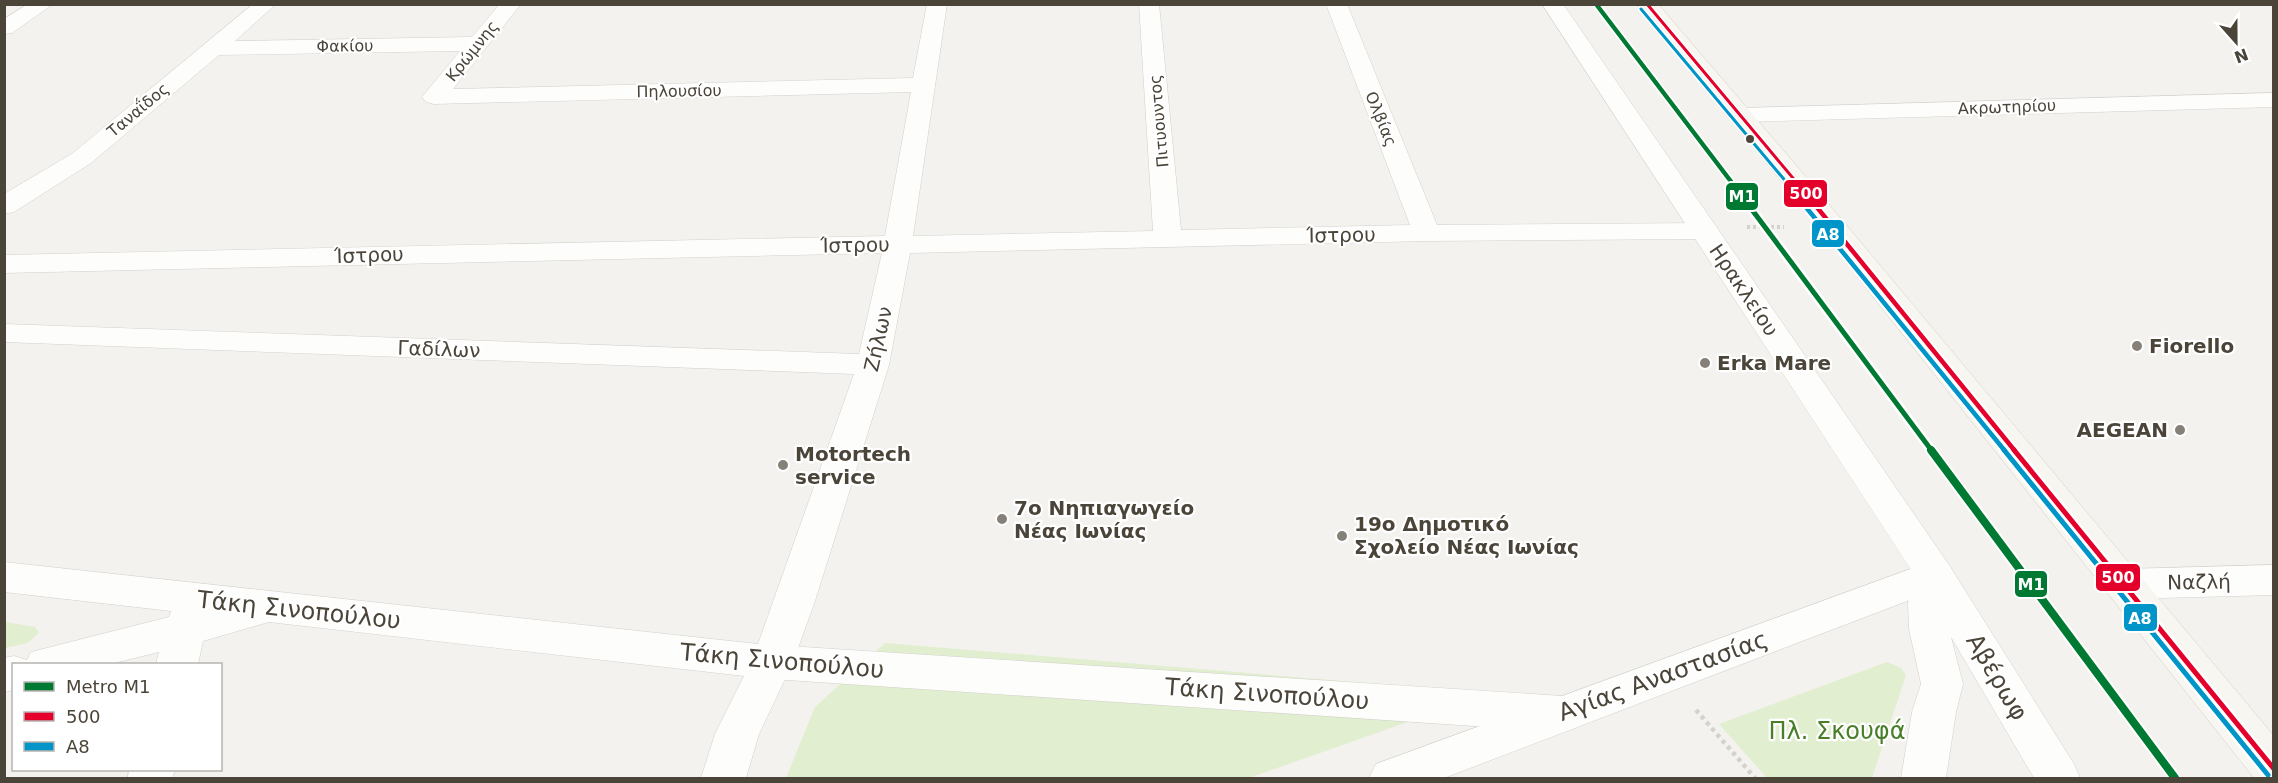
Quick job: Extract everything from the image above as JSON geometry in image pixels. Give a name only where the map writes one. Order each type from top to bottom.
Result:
[{"type":"main road","points":[[1647,4],[2125,584],[2274,770]]},
{"type":"street","points":[[4,28],[43,4]]},
{"type":"street","name":"Ταναΐδος","points":[[4,206],[81,158],[266,4]]},
{"type":"street","name":"Κρώμνης","points":[[434,97],[510,4]]},
{"type":"street","name":"Ζήλων","points":[[724,778],[737,734],[772,662],[873,365],[898,244],[936,4]]},
{"type":"street","name":"Πιτυουντος","points":[[1149,4],[1168,238]]},
{"type":"street","name":"Ολβίας","points":[[1336,4],[1427,233]]},
{"type":"street","name":"Ηρακλείου","points":[[1552,4],[1935,575]]},
{"type":"street","name":"Φακίου","points":[[213,48],[477,44]]},
{"type":"street","name":"Πηλουσίου","points":[[434,97],[924,85]]},
{"type":"street","name":"Ακρωτηρίου","points":[[1740,115],[2274,100]]},
{"type":"street","name":"Ίστρου","points":[[4,264],[1168,238],[1705,231]]},
{"type":"street","name":"Γαδίλων","points":[[4,333],[873,365]]},
{"type":"street","points":[[1923,778],[1934,712],[1942,684],[1929,629],[1928,603],[1935,575]]},
{"type":"street","name":"Αγίας Αναστασίας","points":[[1392,778],[1935,575]]},
{"type":"street","name":"Αβέρωφ","points":[[1935,575],[2058,778]]},
{"type":"street","name":"Τάκη Σινοπούλου","points":[[4,577],[186,631],[273,607],[772,662],[1563,714]]},
{"type":"street","name":"Ναζλή","points":[[2125,584],[2274,580]]},
{"type":"street","points":[[50,663],[186,631]]},
{"type":"path","points":[[1744,227],[1791,227]]},
{"type":"path","points":[[1666,675],[1755,778]]},
{"type":"green space","points":[[5,622],[35,627],[39,633],[27,643],[5,648]]},
{"type":"green space","points":[[885,643],[1404,686],[1422,717],[1249,778],[786,778],[815,707]]},
{"type":"green space","name":"Πλ. Σκουφά","points":[[1887,662],[1901,668],[1906,675],[1872,778],[1767,778],[1719,724]]},
{"type":"metro line","name":"Μ1","points":[[1596,4],[1784,252],[2175,778]]},
{"type":"transit line","name":"500","points":[[1647,4],[1792,177],[2274,769]]},
{"type":"transit line","name":"A8","points":[[1641,9],[1786,182],[2268,775]]},
{"type":"place","name":"Fiorello","points":[[2137,346]]},
{"type":"place","name":"Erka Mare","points":[[1705,363]]},
{"type":"place","name":"AEGEAN","points":[[2180,430]]},
{"type":"place","name":"Motortech service","points":[[783,465]]},
{"type":"place","name":"7ο Νηπιαγωγείο Νέας Ιωνίας","points":[[1002,519]]},
{"type":"place","name":"19ο Δημοτικό Σχολείο Νέας Ιωνίας","points":[[1342,536]]}]
